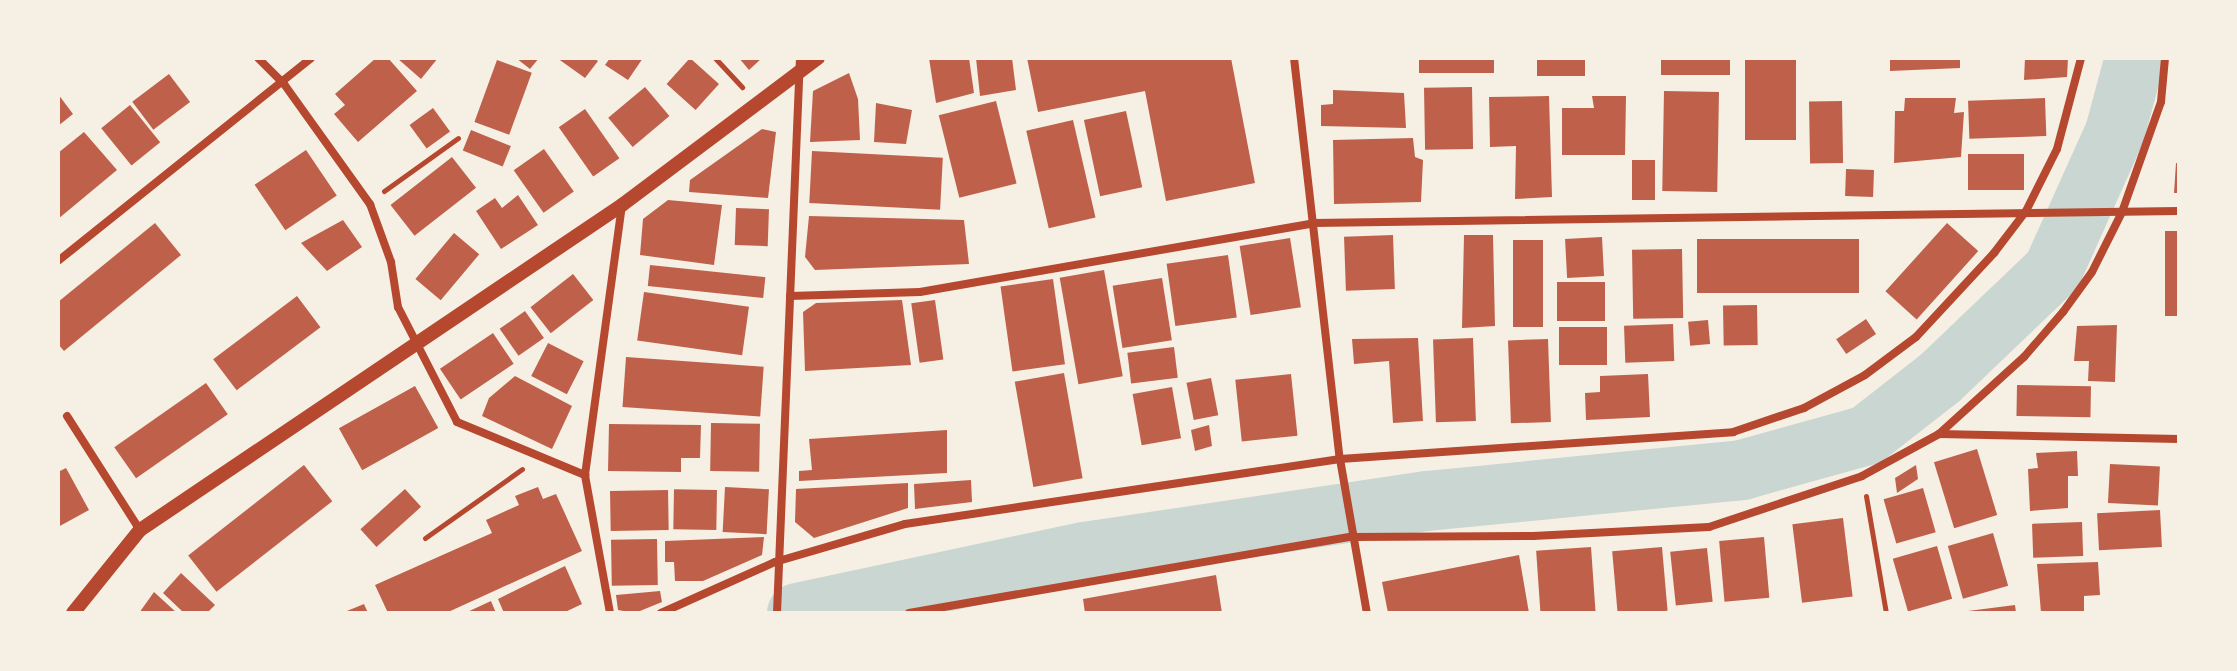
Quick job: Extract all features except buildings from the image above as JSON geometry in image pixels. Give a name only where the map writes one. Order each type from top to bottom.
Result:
[{"type":"street","points":[[258,58],[284,84],[368,202],[391,262],[398,307],[457,422],[585,475]]},
{"type":"street","points":[[58,261],[284,84],[311,58]]},
{"type":"street","points":[[73,613],[140,530],[622,205],[757,102],[802,62],[818,58]]},
{"type":"street","points":[[1294,58],[1340,459],[1351,537],[1367,613]]},
{"type":"street","points":[[661,613],[775,562],[905,524],[1340,459],[1733,432],[1804,408],[1865,375],[1916,337],[1994,253],[2026,211],[2057,149],[2078,85],[2081,58]]},
{"type":"street","points":[[909,613],[1351,537],[1533,536],[1709,527],[1862,476],[1939,434],[2024,357],[2092,272],[2122,212],[2161,102],[2165,58]]},
{"type":"street","points":[[777,613],[775,562],[802,62]]},
{"type":"street","points":[[610,613],[585,475],[622,205]]},
{"type":"street","points":[[790,296],[920,292],[1314,223],[2179,211]]},
{"type":"street","points":[[67,416],[140,530]]},
{"type":"street","points":[[1939,434],[2179,439]]},
{"type":"path","points":[[715,58],[757,102]]},
{"type":"path","points":[[368,202],[458,138]]},
{"type":"path","points":[[425,538],[539,456]]},
{"type":"path","points":[[1862,476],[1886,613]]},
{"type":"waterway","points":[[797,613],[1085,552],[1427,501],[1742,470],[1867,435],[1940,378],[2053,270],[2115,132],[2135,58]]}]
